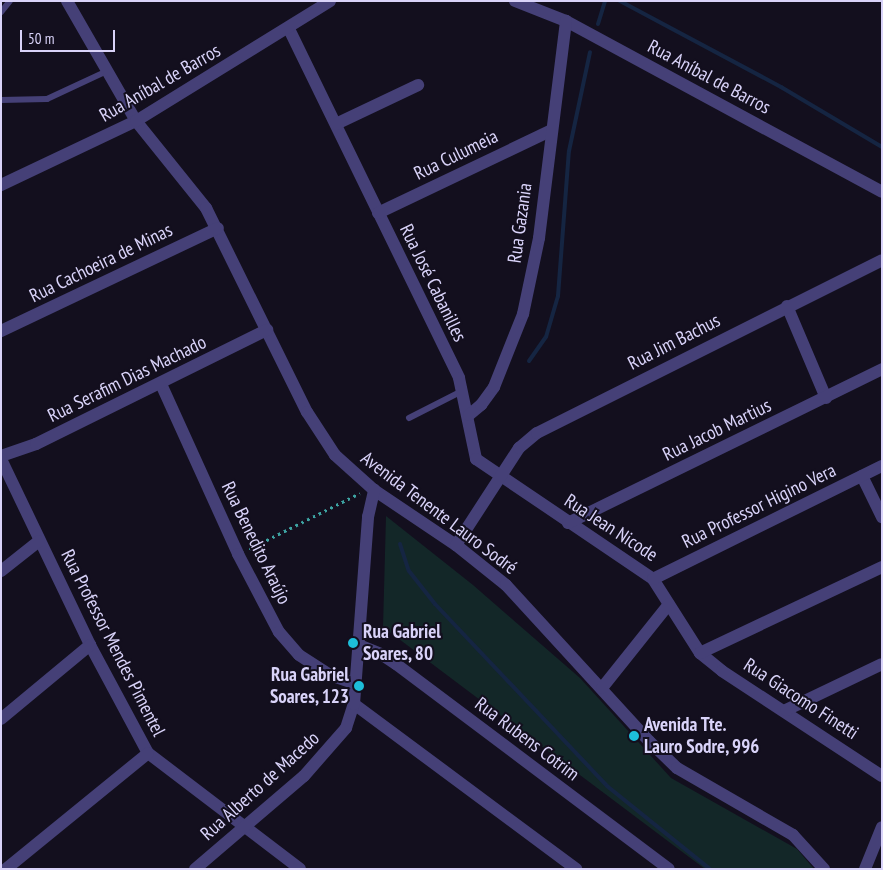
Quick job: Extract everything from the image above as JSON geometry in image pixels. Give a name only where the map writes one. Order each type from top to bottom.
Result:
[{"type":"street","name":"Avenida Tenente Lauro Sodré","points":[[68,1],[136,121],[191,187],[218,228],[322,438],[351,472],[456,545],[506,585],[649,741],[677,768],[793,835],[824,869]]},
{"type":"street","name":"Rua Aníbal de Barros","points":[[1,185],[136,121],[289,29],[330,1]]},
{"type":"street","name":"Rua Aníbal de Barros","points":[[516,1],[566,21],[882,192]]},
{"type":"street","name":"Rua Gazania","points":[[469,415],[481,405],[494,387],[523,314],[539,238],[550,131],[566,21]]},
{"type":"street","name":"Rua José Cabanilles","points":[[289,29],[462,391],[469,415],[476,459],[499,477]]},
{"type":"street","points":[[336,124],[418,85]]},
{"type":"street","name":"Rua Culumeia","points":[[378,213],[550,131]]},
{"type":"street","name":"Rua Cachoeira de Minas","points":[[1,332],[218,228]]},
{"type":"street","name":"Rua Jim Bachus","points":[[499,477],[518,448],[537,434],[787,306],[882,260]]},
{"type":"street","points":[[787,306],[826,398]]},
{"type":"street","name":"Rua Serafim Dias Machado","points":[[1,457],[36,444],[161,384],[267,330]]},
{"type":"street","name":"Rua Jacob Martius","points":[[568,523],[882,369]]},
{"type":"street","name":"Rua Benedito Araújo","points":[[161,384],[238,554],[288,644],[330,675],[356,684]]},
{"type":"street","name":"Rua Professor Mendes Pimentel","points":[[1,457],[39,541],[90,645],[148,753],[300,869]]},
{"type":"street","name":"Rua Professor Higino Vera","points":[[653,579],[882,466]]},
{"type":"street","points":[[862,476],[882,517]]},
{"type":"street","points":[[456,545],[499,477]]},
{"type":"street","name":"Rua Jean Nicode","points":[[499,477],[653,579],[700,653]]},
{"type":"street","name":"Rua Alberto de Macedo","points":[[195,869],[245,828],[333,747],[346,728],[354,704],[368,517],[372,488]]},
{"type":"street","points":[[1,571],[39,541]]},
{"type":"street","points":[[700,653],[882,567]]},
{"type":"street","points":[[602,688],[669,604]]},
{"type":"street","points":[[1,719],[90,645]]},
{"type":"street","name":"Rua Rubens Cotrim","points":[[359,645],[381,654],[396,664],[669,869]]},
{"type":"street","name":"Rua Giacomo Finetti","points":[[700,653],[880,771]]},
{"type":"street","points":[[786,710],[882,664]]},
{"type":"street","points":[[354,704],[576,869]]},
{"type":"street","points":[[6,869],[148,753]]},
{"type":"street","points":[[865,869],[882,827]]},
{"type":"lane","points":[[1,12],[10,1]]},
{"type":"lane","points":[[1,100],[47,99],[107,71]]},
{"type":"lane","points":[[409,418],[462,391]]},
{"type":"path","points":[[238,554],[372,488]]},
{"type":"green space","points":[[386,516],[473,585],[580,678],[671,778],[797,849],[814,869],[705,869],[383,627]]},
{"type":"waterway","points":[[598,24],[605,1]]},
{"type":"waterway","points":[[620,1],[781,87],[882,147]]},
{"type":"waterway","points":[[529,361],[546,337],[558,296],[569,151],[590,52]]},
{"type":"waterway","points":[[400,544],[409,571],[435,604],[607,786],[710,869]]},
{"type":"place","name":"Rua Gabriel Soares, 80","points":[[353,643]]},
{"type":"place","name":"Rua Gabriel Soares, 123","points":[[359,686]]},
{"type":"place","name":"Avenida Tte. Lauro Sodre, 996","points":[[634,736]]}]
